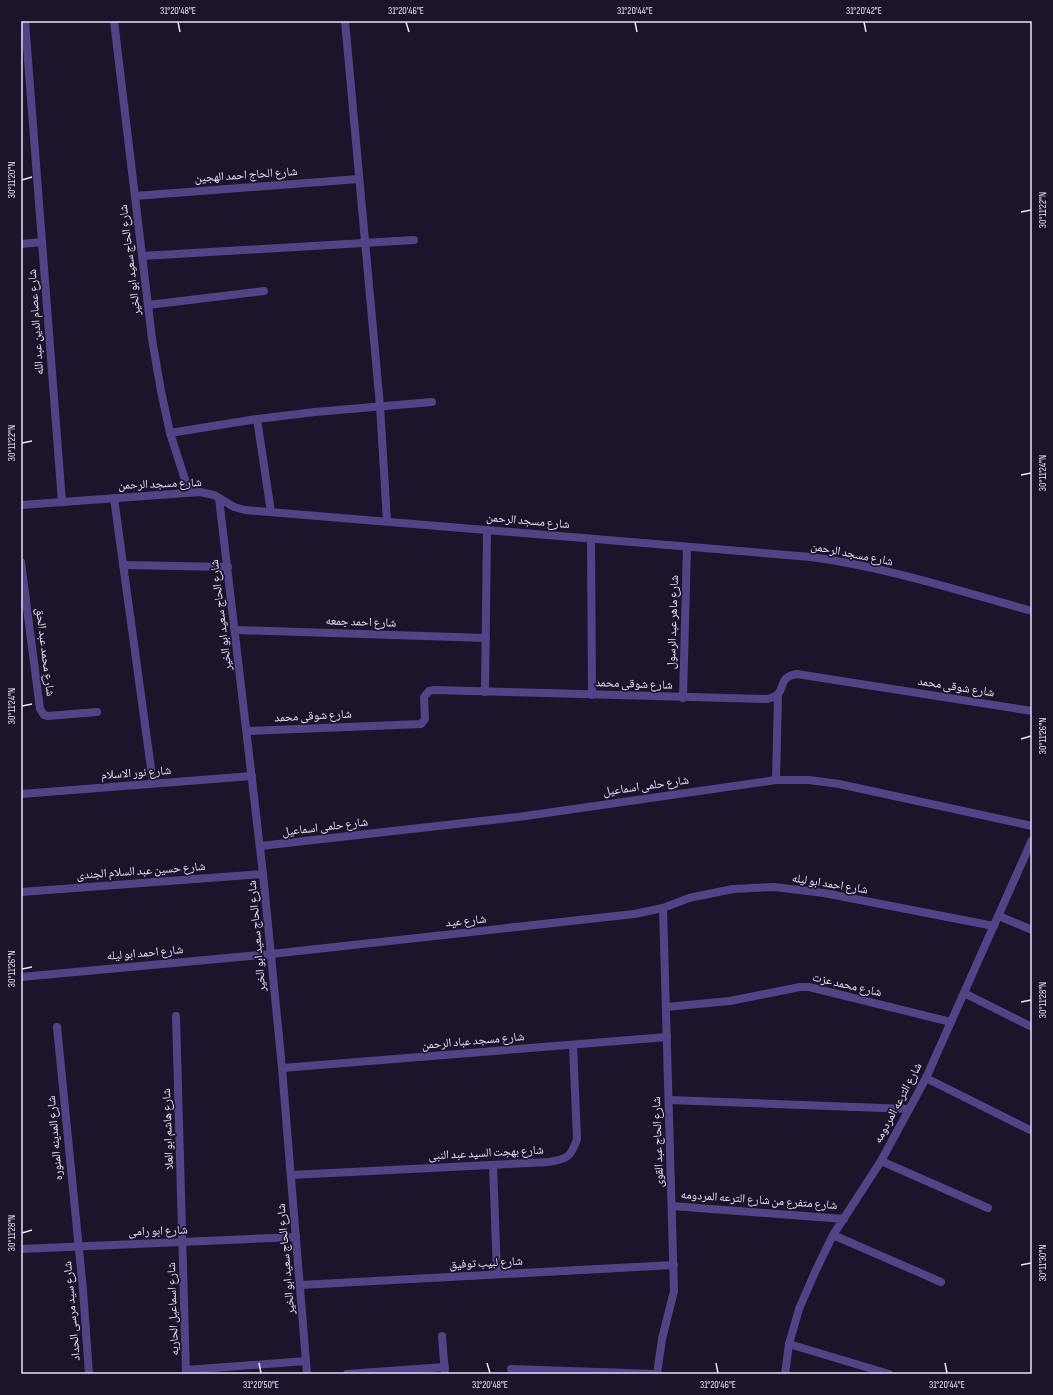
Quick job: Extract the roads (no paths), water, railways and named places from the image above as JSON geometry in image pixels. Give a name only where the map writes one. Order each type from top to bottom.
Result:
[{"type":"street","name":"شارع عصام الدين عبد الله","points":[[25,21],[62,502]]},
{"type":"street","name":"شارع الحاج سعيد ابو الخير","points":[[114,21],[148,305],[161,391],[170,433],[189,492]]},
{"type":"street","points":[[344,21],[380,406],[387,521]]},
{"type":"street","name":"شارع الحاج احمد الهجين","points":[[135,196],[359,179]]},
{"type":"street","points":[[142,256],[414,240]]},
{"type":"street","points":[[21,244],[42,242]]},
{"type":"street","points":[[148,305],[264,291]]},
{"type":"street","points":[[170,433],[257,419],[314,412],[432,402]]},
{"type":"street","points":[[257,419],[270,512]]},
{"type":"street","name":"شارع مسجد الرحمن","points":[[21,505],[200,492],[214,495],[234,508],[245,510],[811,557],[842,561],[1032,611]]},
{"type":"street","points":[[114,498],[153,783]]},
{"type":"street","name":"شارع الحاج سعيد ابو الخير","points":[[219,498],[263,874],[282,1068],[307,1374]]},
{"type":"street","points":[[485,692],[487,530]]},
{"type":"street","points":[[591,539],[592,695]]},
{"type":"street","name":"شارع ماهر عبد الرسول","points":[[683,698],[687,547]]},
{"type":"street","name":"شارع محمد عبد الحق","points":[[21,562],[40,709],[44,715],[48,716],[97,712]]},
{"type":"street","points":[[124,565],[228,567]]},
{"type":"street","name":"شارع احمد جمعه","points":[[235,630],[486,638]]},
{"type":"street","name":"شارع شوقى محمد","points":[[247,731],[421,724],[425,719],[424,697],[429,691],[767,699],[778,695],[781,692],[782,683],[786,678],[797,674],[1032,711]]},
{"type":"street","points":[[776,780],[778,695]]},
{"type":"street","name":"شارع نور الاسلام","points":[[21,794],[252,776]]},
{"type":"street","name":"شارع حلمى اسماعيل","points":[[260,846],[518,817],[776,780],[809,780],[839,784],[1032,826]]},
{"type":"street","name":"شارع الترعه المردومه","points":[[785,1374],[789,1344],[798,1309],[833,1235],[881,1161],[926,1078],[1032,840]]},
{"type":"street","name":"شارع حسين عبد السلام الجندى","points":[[21,892],[263,874]]},
{"type":"street","name":"شارع احمد ابو ليله","points":[[663,908],[689,898],[733,889],[774,887],[824,893],[994,926]]},
{"type":"street","name":"شارع عيد","points":[[271,954],[634,914],[663,908]]},
{"type":"street","name":"شارع الحاج عبد القوى","points":[[656,1374],[662,1339],[674,1290],[663,908]]},
{"type":"street","points":[[999,916],[1032,930]]},
{"type":"street","name":"شارع احمد ابو ليله","points":[[21,977],[271,954]]},
{"type":"street","name":"شارع محمد عزت","points":[[666,1007],[730,1001],[800,987],[809,987],[951,1022]]},
{"type":"street","points":[[964,993],[1032,1028]]},
{"type":"street","name":"شارع هاشم ابو العلا","points":[[176,1016],[183,1242]]},
{"type":"street","name":"شارع المدينه المنوره","points":[[57,1027],[78,1246]]},
{"type":"street","name":"شارع مسجد عباد الرحمن","points":[[282,1068],[667,1037]]},
{"type":"street","name":"شارع بهجت السيد عبد النبى","points":[[291,1175],[549,1162],[564,1159],[573,1150],[577,1139],[573,1045]]},
{"type":"street","points":[[926,1078],[1030,1130]]},
{"type":"street","points":[[669,1100],[909,1109]]},
{"type":"street","points":[[881,1161],[988,1208]]},
{"type":"street","points":[[493,1165],[497,1274]]},
{"type":"street","name":"شارع متفرع من شارع الترعه المردومه","points":[[672,1206],[844,1219]]},
{"type":"street","points":[[833,1235],[941,1282]]},
{"type":"street","name":"شارع ابو رامى","points":[[21,1249],[296,1236]]},
{"type":"street","name":"شارع اسماعيل الحاريه","points":[[183,1242],[186,1372]]},
{"type":"street","name":"شارع سيد مرسى الحداد","points":[[78,1246],[89,1374]]},
{"type":"street","name":"شارع لبيب توفيق","points":[[300,1286],[674,1265]]},
{"type":"street","points":[[348,1374],[445,1370],[442,1336]]},
{"type":"street","points":[[789,1344],[888,1374]]},
{"type":"street","points":[[186,1372],[306,1361]]},
{"type":"street","points":[[511,1369],[656,1374]]}]
